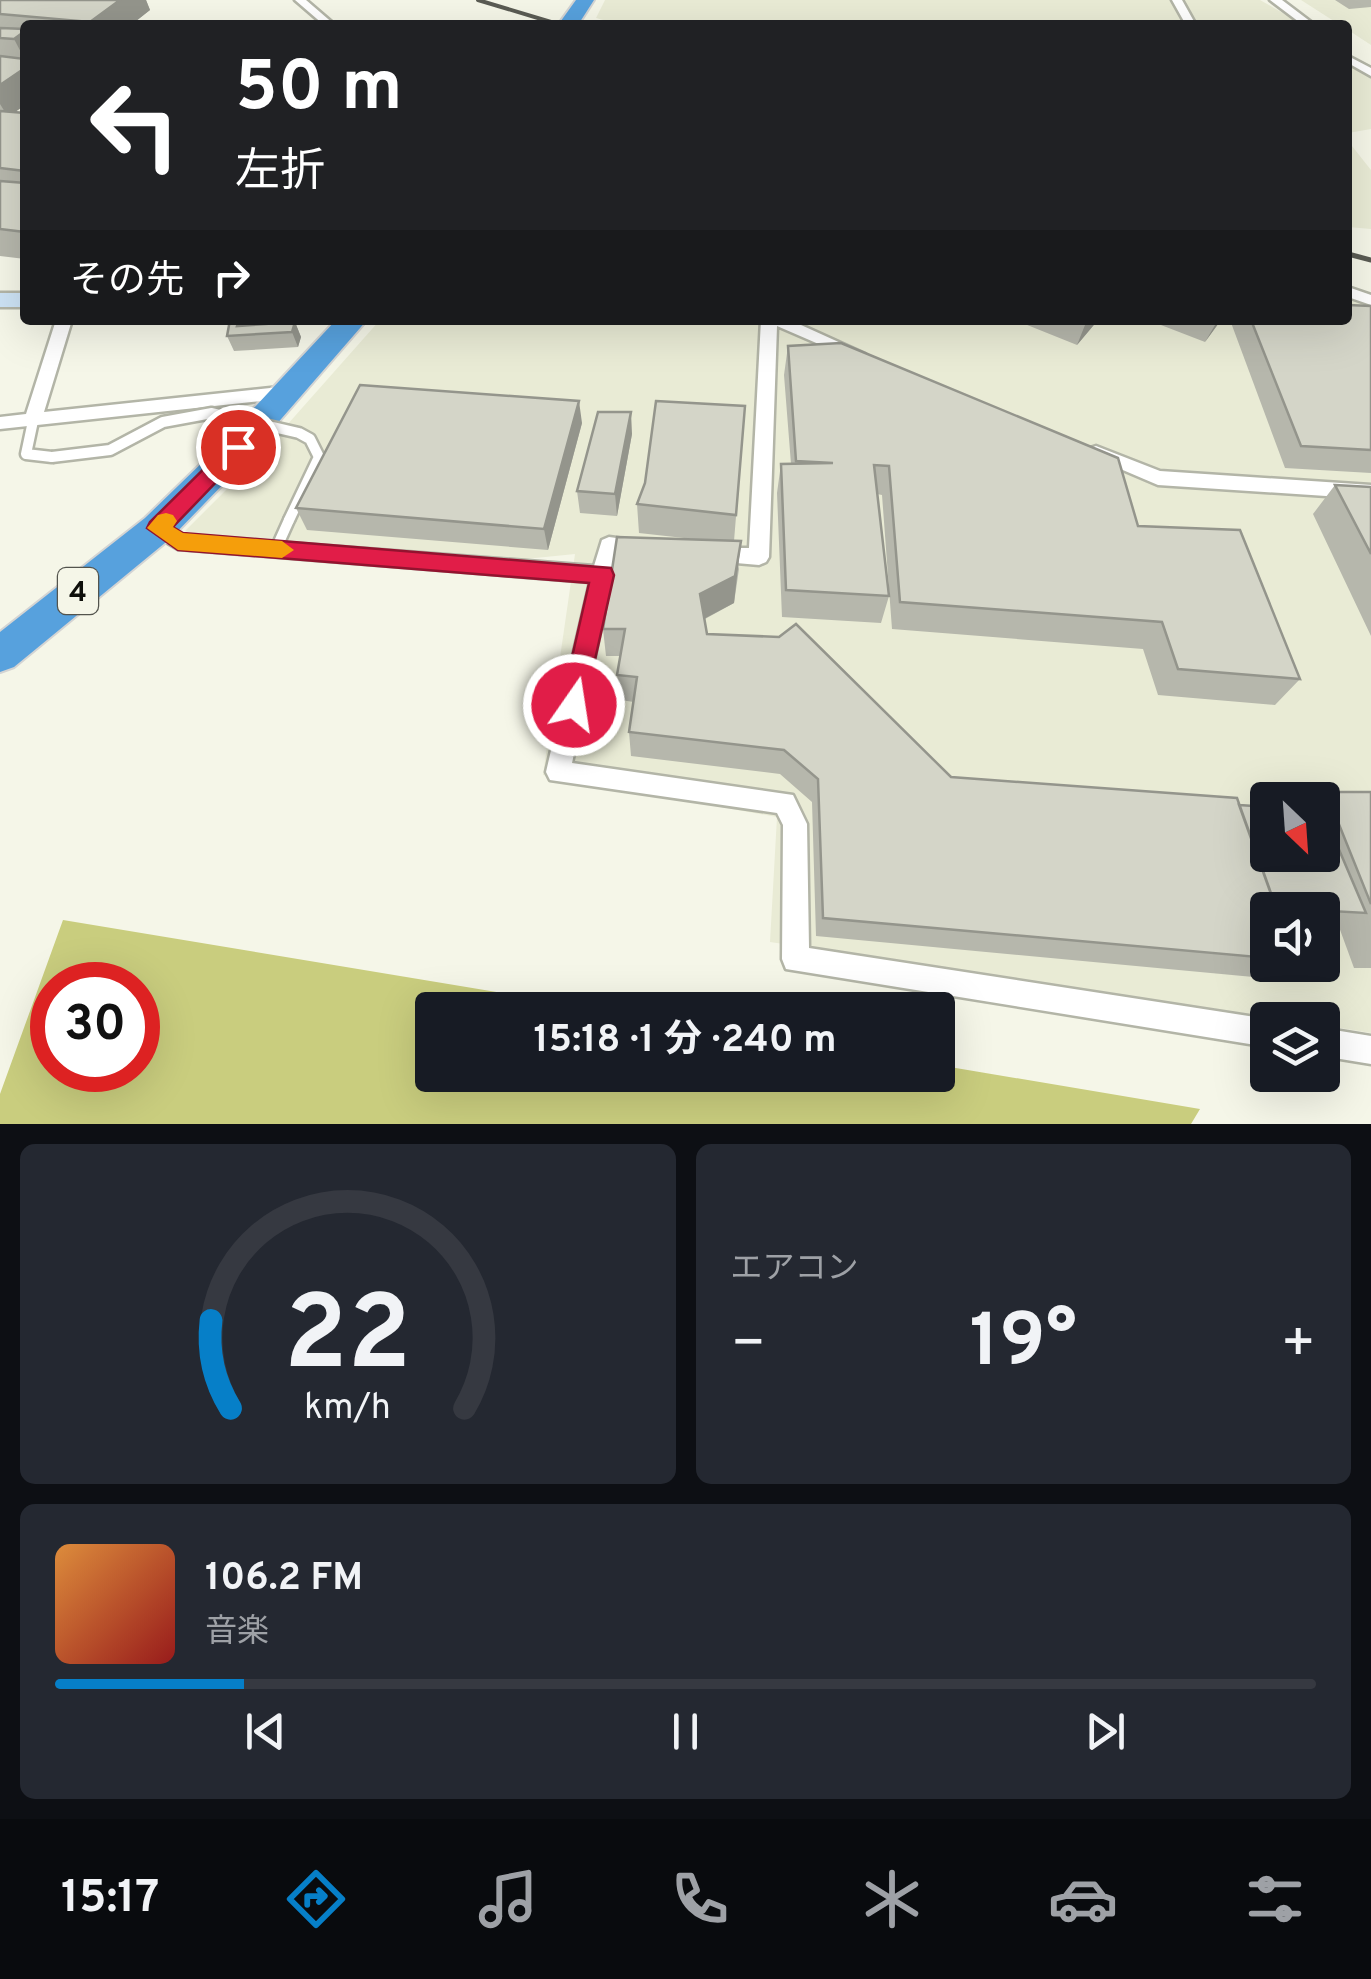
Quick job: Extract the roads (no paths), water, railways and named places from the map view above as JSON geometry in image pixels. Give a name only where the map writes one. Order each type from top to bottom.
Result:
[{"type":"highway","name":"4","points":[[0,655],[158,528],[348,325]]},
{"type":"street","points":[[300,0],[324,20]]},
{"type":"street","points":[[1275,0],[1303,20]]},
{"type":"street","points":[[32,421],[62,325]]},
{"type":"street","points":[[772,325],[759,557],[609,545],[558,772],[784,804],[794,824],[796,959],[1250,1031]]},
{"type":"street","points":[[784,325],[867,358]]},
{"type":"street","points":[[0,423],[289,392]]},
{"type":"street","points":[[1085,448],[1158,478],[1371,492]]},
{"type":"street","points":[[158,528],[178,542],[602,575]]},
{"type":"street","points":[[1340,1045],[1371,1050]]},
{"type":"lane","points":[[32,421],[26,454],[52,457],[110,450],[163,422],[212,413],[298,433],[316,446],[319,457],[276,549]]},
{"type":"railway","points":[[478,0],[544,20]]},
{"type":"railway","points":[[1352,255],[1371,260]]}]
